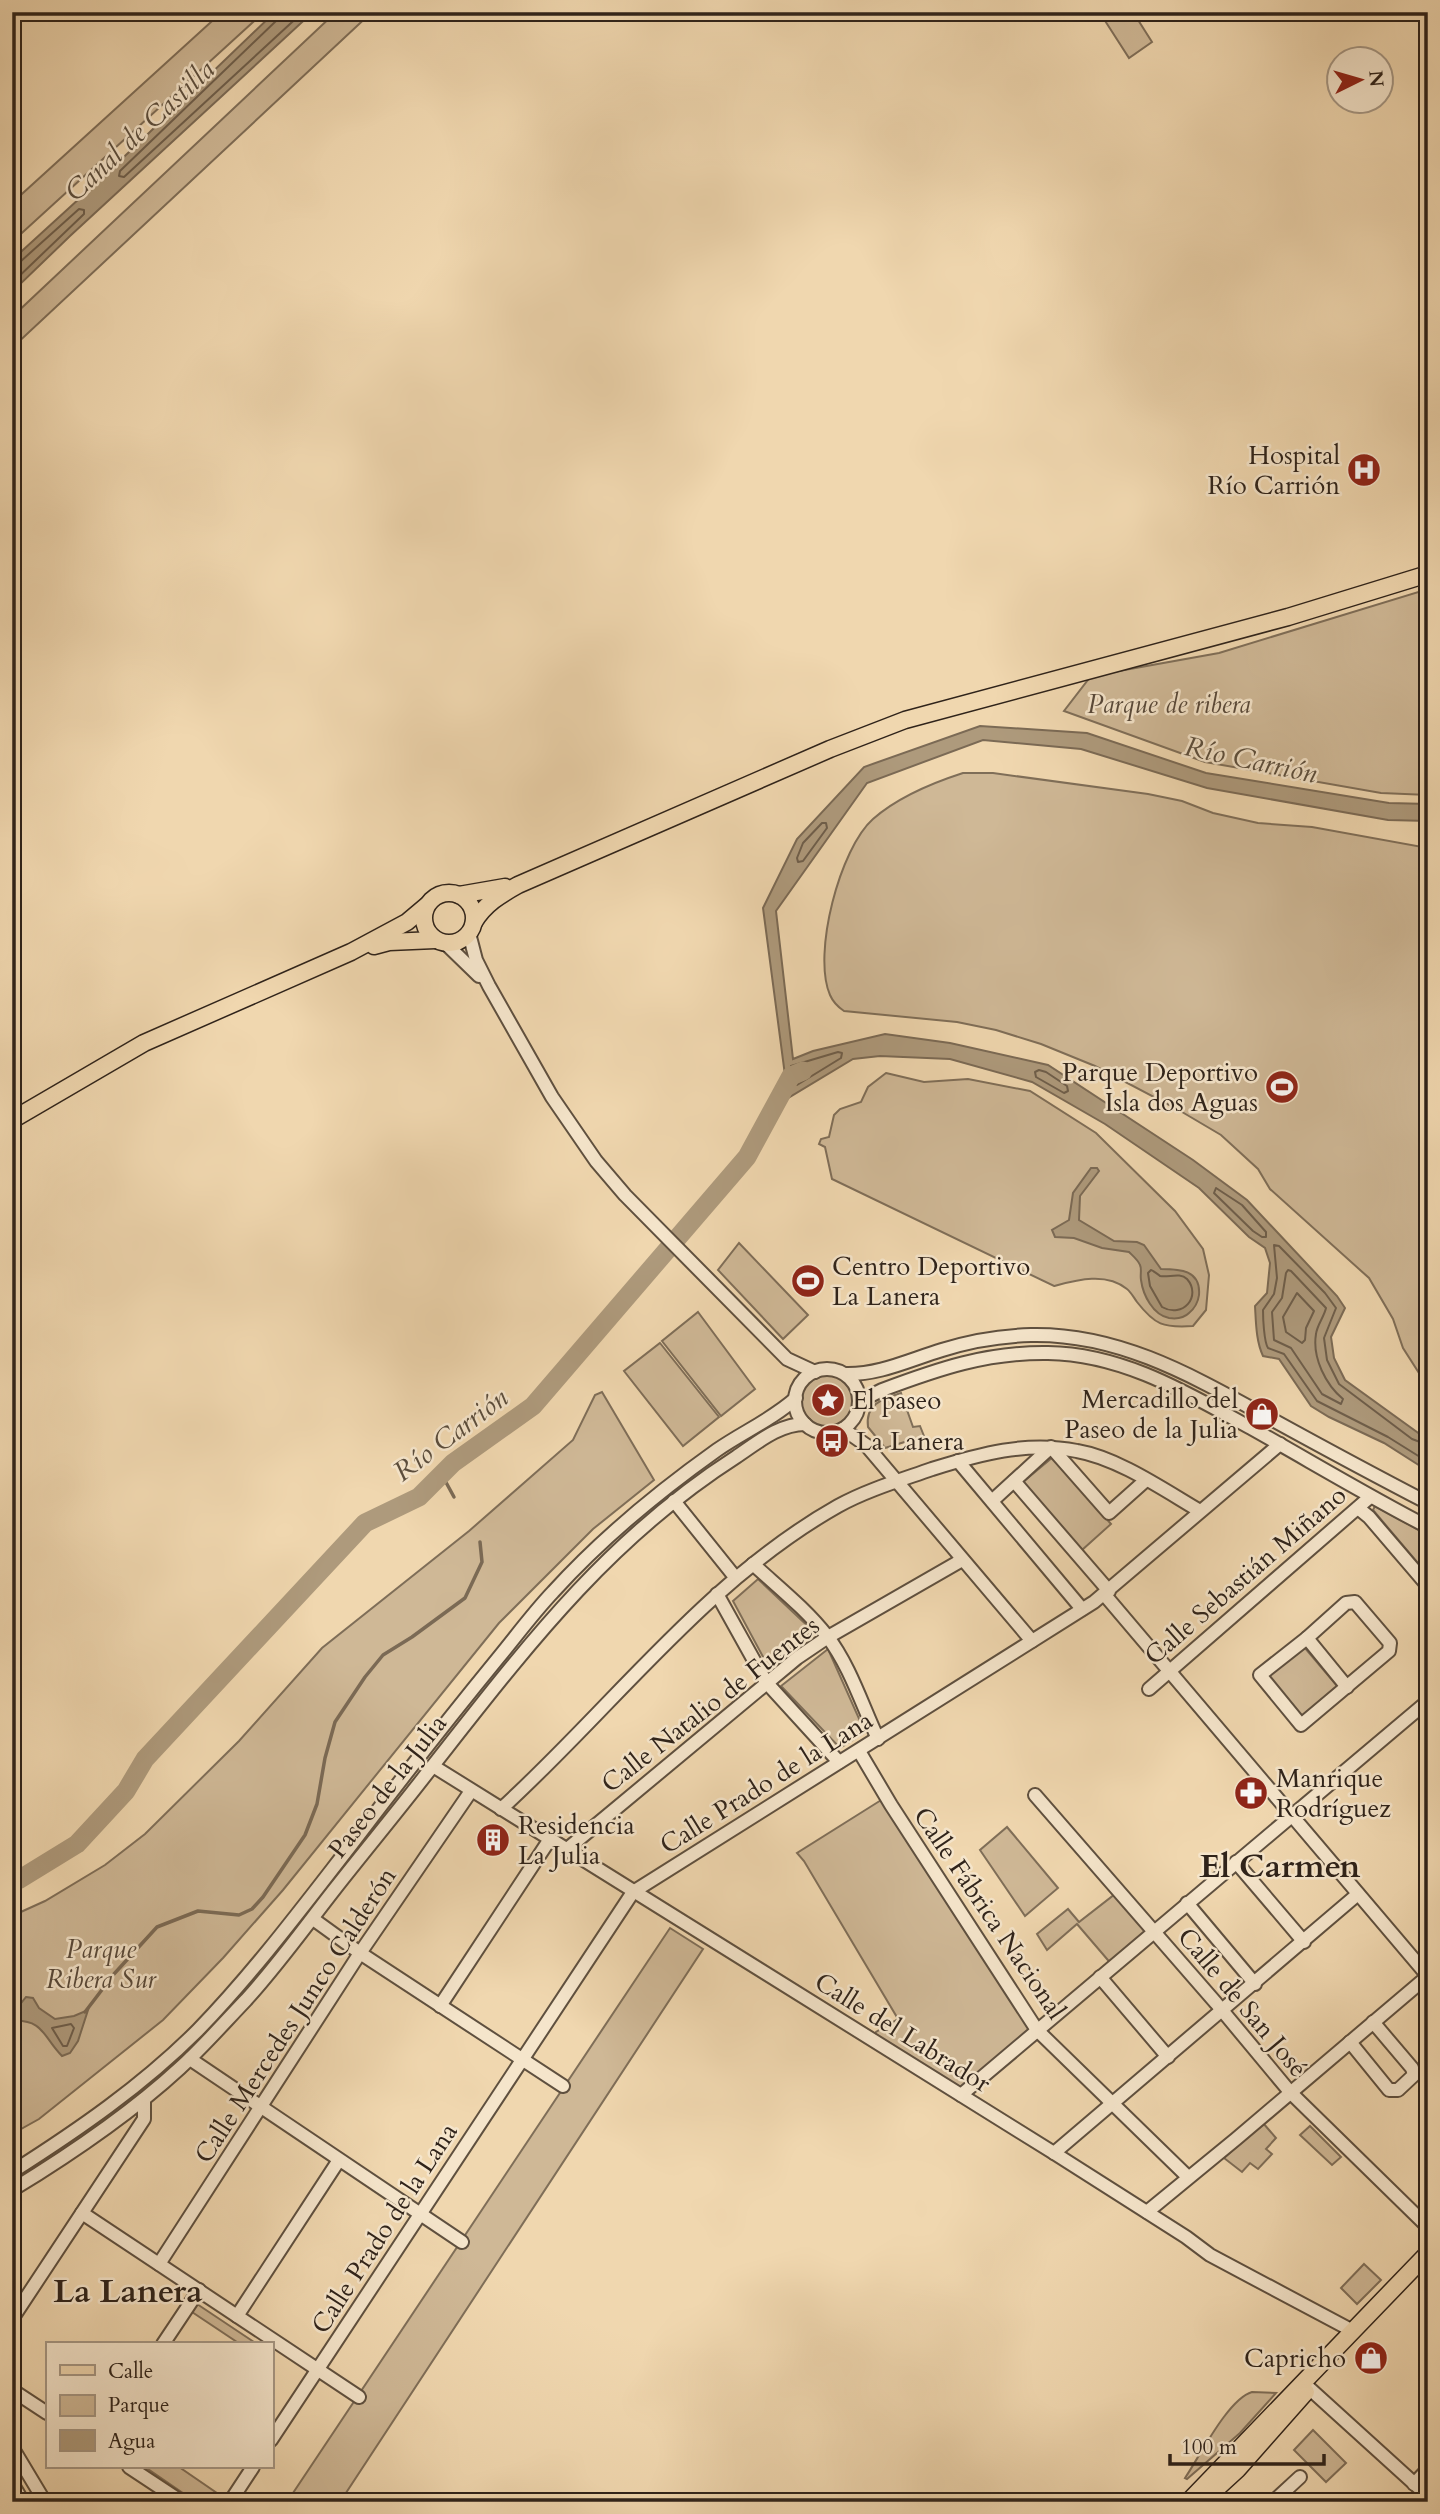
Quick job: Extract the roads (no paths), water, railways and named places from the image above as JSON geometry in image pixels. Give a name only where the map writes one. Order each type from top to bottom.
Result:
[{"type":"main road","points":[[351,952],[389,942],[459,942],[482,909],[518,885],[830,749],[905,720],[1288,617],[1428,574]]},
{"type":"main road","points":[[12,1120],[144,1043],[351,952],[407,922],[439,895],[459,895],[518,885]]},
{"type":"main road","points":[[459,895],[471,906],[472,927]]},
{"type":"main road","points":[[426,906],[425,928],[440,942]]},
{"type":"main road","points":[[1202,2502],[1351,2330],[1428,2253]]},
{"type":"main road","points":[[1188,2502],[1231,2466],[1428,2265]]},
{"type":"main road","points":[[1178,2502],[1231,2466]]},
{"type":"main road","points":[[1220,2502],[1231,2466]]},
{"type":"street","points":[[472,927],[477,960],[489,986],[571,1127],[625,1195],[788,1359],[801,1384]]},
{"type":"street","points":[[440,942],[472,967],[489,986]]},
{"type":"street","points":[[845,1374],[875,1373],[946,1349],[990,1339],[1034,1335],[1068,1336],[1098,1341],[1158,1360],[1428,1503]]},
{"type":"street","points":[[866,1445],[857,1411],[857,1390],[854,1382],[845,1374],[834,1370],[807,1376],[796,1398],[798,1412],[805,1424],[823,1433],[843,1429],[857,1411],[870,1396],[968,1360],[1047,1353],[1080,1355],[1120,1364],[1150,1375],[1428,1527]]},
{"type":"street","points":[[788,1359],[816,1372]]},
{"type":"street","points":[[857,1390],[875,1373]]},
{"type":"street","name":"Paseo de la Julia","points":[[12,2172],[104,2111],[198,2029],[278,1939],[472,1689],[550,1595],[598,1545],[694,1467],[796,1398]]},
{"type":"street","name":"Paseo de la Julia","points":[[12,2190],[83,2145],[144,2099],[190,2059],[248,1997],[313,1919],[523,1652],[583,1582],[632,1536],[721,1466],[774,1432],[788,1426],[805,1424]]},
{"type":"street","points":[[843,1429],[866,1445],[1031,1641]]},
{"type":"street","name":"Calle Prado de la Lana","points":[[273,2437],[633,1892],[1082,1609],[1106,1592],[1280,1444]]},
{"type":"street","points":[[501,1809],[717,1594],[794,1532],[841,1504],[896,1481],[958,1461],[1032,1446],[1080,1451],[1146,1480],[1200,1511]]},
{"type":"street","points":[[1051,1447],[1109,1513],[1146,1480]]},
{"type":"street","points":[[992,1501],[1051,1447]]},
{"type":"street","points":[[958,1461],[1082,1609]]},
{"type":"street","points":[[1014,1481],[1169,1671],[1428,1976],[1236,2140],[1147,2212]]},
{"type":"street","name":"Calle Sebastián Miñano","points":[[1149,1689],[1370,1497]]},
{"type":"street","points":[[674,1501],[736,1577]]},
{"type":"street","points":[[1358,1508],[1369,1517],[1428,1586]]},
{"type":"street","name":"Calle Natalio de Fuentes","points":[[566,1850],[766,1682],[828,1637],[962,1560]]},
{"type":"street","points":[[753,1563],[828,1637],[878,1739]]},
{"type":"street","points":[[717,1594],[766,1682],[839,1762]]},
{"type":"street","points":[[1355,1602],[1390,1643],[1389,1651],[1348,1687],[1301,1725],[1259,1675],[1307,1639],[1346,1603],[1355,1602]]},
{"type":"street","points":[[1307,1639],[1348,1687]]},
{"type":"street","points":[[961,2095],[1428,1701]]},
{"type":"street","name":"Calle Fábrica Nacional","points":[[859,1751],[1037,2030],[1188,2177]]},
{"type":"street","name":"Calle del Labrador","points":[[433,1766],[1054,2153],[1210,2255],[1351,2330]]},
{"type":"street","name":"Calle Mercedes Junco Calderón","points":[[159,2264],[360,1953],[471,1791]]},
{"type":"street","name":"Calle de San José","points":[[1035,1795],[1290,2092],[1428,2227]]},
{"type":"street","points":[[440,2006],[550,1839]]},
{"type":"street","points":[[1236,1862],[1304,1942]]},
{"type":"street","points":[[1054,2153],[1358,1894]]},
{"type":"street","points":[[1187,1903],[1255,1984]]},
{"type":"street","points":[[313,1919],[360,1953],[563,2086]]},
{"type":"street","points":[[1100,1977],[1168,2057]]},
{"type":"street","points":[[1350,2042],[1389,2090],[1398,2090],[1414,2075],[1412,2068],[1373,2022]]},
{"type":"street","points":[[190,2059],[462,2242]]},
{"type":"street","points":[[12,2319],[144,2119],[144,2099]]},
{"type":"street","points":[[237,2316],[339,2160]]},
{"type":"street","points":[[82,2213],[359,2397]]},
{"type":"street","points":[[164,2342],[199,2290]]},
{"type":"street","points":[[1309,2388],[1428,2497]]},
{"type":"street","points":[[12,2390],[46,2412]]},
{"type":"street","points":[[12,2446],[45,2502]]},
{"type":"street","points":[[131,2468],[182,2502]]},
{"type":"street","points":[[230,2502],[252,2468]]},
{"type":"street","points":[[1414,2484],[1428,2469]]},
{"type":"street","points":[[1273,2502],[1300,2477]]},
{"type":"street","points":[[12,2483],[23,2502]]},
{"type":"water","points":[[275,12],[313,12],[12,292],[12,260]]},
{"type":"water","points":[[980,726],[1087,733],[1206,773],[1389,803],[1428,804],[1428,821],[1388,820],[1207,788],[1081,749],[983,740],[867,783],[776,911],[793,1059],[813,1051],[885,1034],[950,1043],[1048,1065],[1193,1160],[1247,1200],[1337,1296],[1345,1308],[1331,1337],[1334,1358],[1345,1380],[1428,1440],[1428,1471],[1384,1443],[1311,1406],[1279,1359],[1263,1356],[1255,1306],[1267,1293],[1270,1263],[1265,1248],[1249,1237],[1199,1188],[1105,1124],[1032,1082],[950,1059],[880,1056],[853,1059],[788,1098],[763,908],[797,839],[864,767]]},
{"type":"water","points":[[1091,1168],[1097,1168],[1099,1171],[1080,1196],[1079,1220],[1114,1241],[1144,1245],[1161,1269],[1182,1271],[1193,1276],[1197,1280],[1199,1295],[1196,1305],[1187,1315],[1169,1318],[1154,1309],[1144,1292],[1140,1265],[1129,1252],[1102,1248],[1074,1238],[1055,1237],[1052,1230],[1069,1220],[1073,1193]]},
{"type":"water","points":[[26,1997],[33,1998],[39,2008],[55,2019],[74,2016],[88,2010],[78,2041],[70,2053],[62,2056],[37,2026],[23,2021],[12,2021],[14,2012]]},
{"type":"waterway","name":"Río Carrión","points":[[12,1882],[77,1844],[126,1791],[145,1759],[365,1523],[419,1497],[453,1463],[533,1406],[747,1157],[791,1076],[803,1071]]},
{"type":"waterway","points":[[442,1475],[454,1497]]},
{"type":"waterway","points":[[85,2012],[114,1974],[157,1927],[198,1911],[239,1915],[252,1909],[263,1897],[305,1835],[317,1804],[335,1722],[383,1655],[465,1598],[482,1562],[480,1542]]},
{"type":"place","name":"Hospital Río Carrión","points":[[1364,470]]},
{"type":"place","name":"Parque Deportivo Isla dos Aguas","points":[[1282,1087]]},
{"type":"place","name":"Centro Deportivo La Lanera","points":[[808,1281]]},
{"type":"place","name":"El paseo","points":[[828,1400]]},
{"type":"place","name":"Mercadillo del Paseo de la Julia","points":[[1262,1414]]},
{"type":"place","name":"La Lanera","points":[[832,1441]]},
{"type":"place","name":"Manrique Rodríguez","points":[[1251,1793]]},
{"type":"place","name":"Residencia La Julia","points":[[493,1840]]},
{"type":"place","name":"Capricho","points":[[1371,2358]]},
{"type":"district","name":"El Carmen","points":[[1280,1865]]},
{"type":"district","name":"La Lanera","points":[[128,2290]]},
{"type":"water label","name":"Canal de Castilla","points":[[139,130]]},
{"type":"park label","name":"Parque de ribera","points":[[1169,704]]},
{"type":"park label","name":"Parque Ribera Sur","points":[[101,1964]]}]
